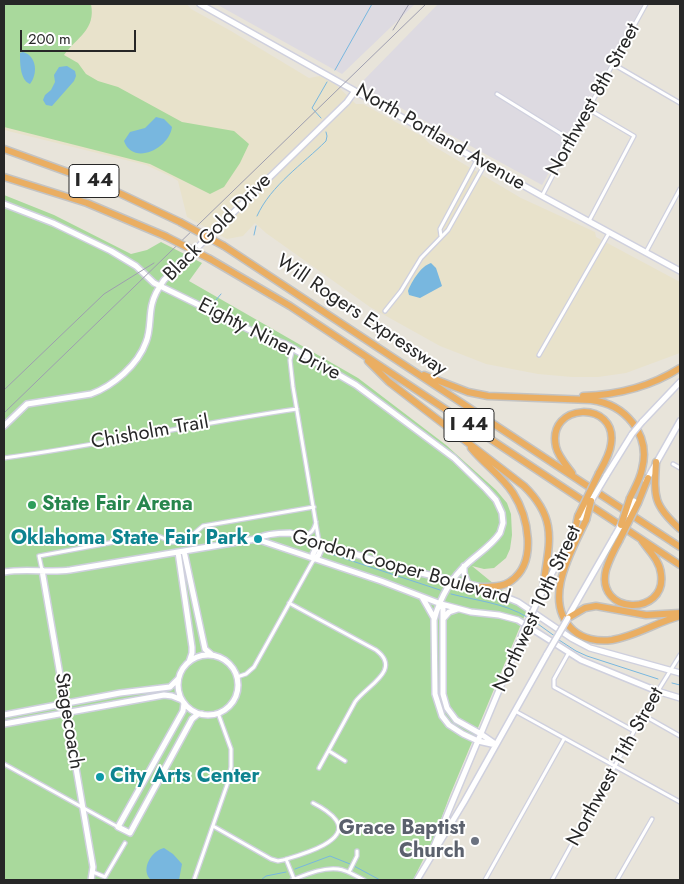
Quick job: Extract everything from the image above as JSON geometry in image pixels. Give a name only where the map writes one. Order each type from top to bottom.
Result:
[{"type":"highway","name":"Will Rogers Expressway","points":[[4,149],[98,183],[180,222],[224,246],[417,372],[680,548]]},
{"type":"highway","name":"Will Rogers Expressway","points":[[4,176],[87,203],[165,236],[272,294],[680,564]]},
{"type":"highway","points":[[356,350],[390,382],[524,486],[540,506],[547,522],[550,540],[543,588]]},
{"type":"highway","points":[[539,398],[608,395],[624,392],[651,383],[680,368]]},
{"type":"highway","points":[[417,372],[480,395],[600,401],[615,407],[628,417],[639,432],[644,454],[634,501],[616,540],[606,569],[606,583],[610,593],[616,600],[636,606],[645,603],[656,594],[661,585],[662,576],[658,563],[640,538]]},
{"type":"highway","points":[[576,478],[558,453],[555,441],[556,430],[567,416],[576,412],[587,411],[599,416],[610,428],[611,444],[602,474],[582,518],[560,584],[559,600],[566,621],[574,631],[593,640],[612,640],[680,615]]},
{"type":"highway","points":[[462,438],[476,455],[508,486],[520,505],[527,526],[528,547],[524,564],[516,576],[512,581],[500,586],[482,587]]},
{"type":"highway","points":[[656,462],[655,488],[658,503],[665,515],[680,529]]},
{"type":"highway","points":[[621,524],[648,478]]},
{"type":"highway","points":[[575,530],[591,501]]},
{"type":"highway","points":[[572,614],[585,608],[596,606],[646,615],[680,615]]},
{"type":"street","name":"North Portland Avenue","points":[[200,4],[477,160],[680,271]]},
{"type":"street","name":"Northwest 8th Street","points":[[542,196],[646,4]]},
{"type":"street","points":[[613,64],[680,103]]},
{"type":"street","name":"Black Gold Drive","points":[[4,426],[27,404],[91,394],[101,390],[121,376],[139,356],[146,343],[152,304],[160,286],[180,263],[326,123],[356,91]]},
{"type":"street","points":[[497,94],[571,140]]},
{"type":"street","points":[[588,109],[634,136],[589,222]]},
{"type":"street","points":[[441,236],[440,229],[477,160]]},
{"type":"street","points":[[385,311],[404,286],[421,258],[448,230],[485,164]]},
{"type":"street","points":[[462,187],[469,192]]},
{"type":"street","points":[[646,253],[680,189]]},
{"type":"street","name":"Eighty Niner Drive","points":[[4,204],[53,223],[111,251],[132,263],[154,283],[252,332],[293,348],[349,381],[461,464],[491,494],[502,513],[503,523],[501,530],[493,542],[464,566],[452,580],[437,608],[434,620],[435,694],[442,716],[449,725],[478,741],[496,745]]},
{"type":"street","points":[[450,210],[457,213]]},
{"type":"street","points":[[540,355],[609,233]]},
{"type":"street","points":[[237,677],[246,674],[254,667],[314,559],[313,554],[319,542],[290,360],[293,348]]},
{"type":"street","points":[[591,501],[602,474],[642,422],[680,382]]},
{"type":"street","name":"Chisholm Trail","points":[[4,458],[297,409]]},
{"type":"street","points":[[648,478],[680,421]]},
{"type":"street","points":[[673,464],[680,468]]},
{"type":"street","name":"Gordon Cooper Boulevard","points":[[42,570],[39,556],[152,535],[172,542],[179,542],[186,540],[203,526],[314,507]]},
{"type":"street","points":[[299,535],[306,535],[312,531],[316,519]]},
{"type":"street","name":"Northwest 10th Street","points":[[430,856],[440,843],[548,654],[616,540],[621,524]]},
{"type":"street","name":"Northwest 10th Street","points":[[417,880],[430,856],[543,588],[575,530]]},
{"type":"street","name":"Gordon Cooper Boulevard","points":[[4,572],[20,569],[56,572],[279,534],[299,535],[395,567],[482,587],[518,602],[571,638],[590,648],[680,674]]},
{"type":"street","name":"Gordon Cooper Boulevard","points":[[256,539],[381,581],[440,604],[458,609],[507,616],[518,620],[568,654],[657,691],[680,698]]},
{"type":"street","points":[[4,764],[130,833],[192,719],[198,714],[218,713],[229,706],[235,697],[238,685],[237,677],[228,663],[205,650],[181,551]]},
{"type":"street","points":[[4,715],[120,693],[170,687],[176,683],[191,657],[192,647],[181,551]]},
{"type":"street","points":[[464,566],[464,573],[468,584]]},
{"type":"street","name":"Stagecoach","points":[[42,570],[93,872]]},
{"type":"street","points":[[422,597],[434,620]]},
{"type":"street","points":[[289,603],[376,650],[386,662],[381,676],[355,702],[320,768]]},
{"type":"street","points":[[440,604],[443,609],[444,702],[456,720],[496,745]]},
{"type":"street","points":[[442,620],[449,612],[458,609]]},
{"type":"street","points":[[568,654],[554,679],[553,686],[634,731]]},
{"type":"street","name":"Northwest 11th Street","points":[[552,880],[643,715],[680,655]]},
{"type":"street","points":[[187,664],[199,657],[215,656]]},
{"type":"street","points":[[118,827],[183,711],[184,702],[179,688],[180,677]]},
{"type":"street","points":[[4,724],[164,695],[172,696],[184,702],[191,709],[202,714]]},
{"type":"street","points":[[515,712],[680,802]]},
{"type":"street","points":[[194,880],[230,777],[231,749],[218,713]]},
{"type":"street","points":[[643,715],[680,736]]},
{"type":"street","points":[[484,880],[564,738]]},
{"type":"street","points":[[329,751],[345,761]]},
{"type":"street","points":[[135,797],[146,803]]},
{"type":"street","points":[[213,826],[278,861],[324,845],[336,835],[338,827],[336,820],[313,803]]},
{"type":"street","points":[[617,880],[652,819]]},
{"type":"street","points":[[91,880],[93,872],[105,877],[125,843]]},
{"type":"street","points":[[350,871],[357,851]]},
{"type":"street","points":[[286,859],[293,880],[329,869],[350,871],[364,880]]},
{"type":"shaded area","points":[[4,4],[187,4],[191,9],[309,78],[320,76],[333,82],[356,104],[363,104],[423,137],[430,144],[521,198],[595,232],[596,237],[680,282],[680,353],[626,373],[598,377],[538,374],[486,364],[440,346],[370,307],[266,233],[255,223],[243,236],[227,239],[187,217],[178,181],[172,177],[146,165],[4,130]]},
{"type":"shaded area","points":[[216,4],[415,4],[342,74]]},
{"type":"shaded area","points":[[438,4],[643,4],[542,185],[359,85]]},
{"type":"green space","points":[[4,4],[91,4],[92,13],[88,27],[64,55],[78,63],[86,74],[98,81],[118,87],[182,122],[234,131],[249,144],[240,163],[224,187],[210,194],[150,164],[4,127]]},
{"type":"green space","name":"Oklahoma State Fair Park","points":[[4,195],[54,215],[131,254],[147,250],[161,242],[202,263],[189,281],[358,378],[446,445],[496,490],[507,503],[511,514],[512,535],[510,549],[506,558],[494,568],[484,569],[472,566],[505,593],[529,605],[434,838],[413,880],[4,880]]},
{"type":"water","points":[[23,52],[31,57],[35,66],[33,80],[30,84],[24,79],[21,71],[20,53]]},
{"type":"water","points":[[67,66],[75,71],[74,81],[52,106],[46,105],[43,100],[55,82],[54,75],[59,67]]},
{"type":"water","points":[[156,117],[164,119],[172,127],[164,142],[150,152],[135,152],[129,148],[124,141],[130,132],[145,128]]},
{"type":"water","points":[[431,263],[436,268],[442,286],[420,298],[409,295],[408,291],[417,274]]},
{"type":"water","points":[[164,848],[182,864],[179,880],[151,880],[148,876],[148,861],[155,853]]},
{"type":"waterway","points":[[335,70],[372,4]]},
{"type":"waterway","points":[[321,118],[312,108],[327,82]]},
{"type":"waterway","points":[[257,216],[270,194],[326,141],[326,132]]},
{"type":"waterway","points":[[254,235],[256,226]]},
{"type":"waterway","points":[[211,306],[221,294]]},
{"type":"waterway","points":[[328,553],[440,590]]},
{"type":"waterway","points":[[451,594],[500,605],[527,617]]},
{"type":"waterway","points":[[531,619],[556,637]]},
{"type":"waterway","points":[[559,640],[587,656],[658,679]]},
{"type":"waterway","points":[[672,683],[680,685]]},
{"type":"waterway","points":[[295,869],[330,856],[350,864]]},
{"type":"waterway","points":[[354,866],[380,880]]},
{"type":"waterway","points":[[261,880],[266,876],[286,872]]},
{"type":"railway","points":[[393,30],[409,4]]},
{"type":"railway","points":[[4,413],[426,4]]},
{"type":"railway","points":[[4,390],[104,294],[154,263]]},
{"type":"place","name":"State Fair Arena","points":[[32,505]]},
{"type":"place","name":"Oklahoma State Fair Park","points":[[258,539]]},
{"type":"place","name":"City Arts Center","points":[[100,777]]},
{"type":"place","name":"Grace Baptist Church","points":[[475,841]]}]
